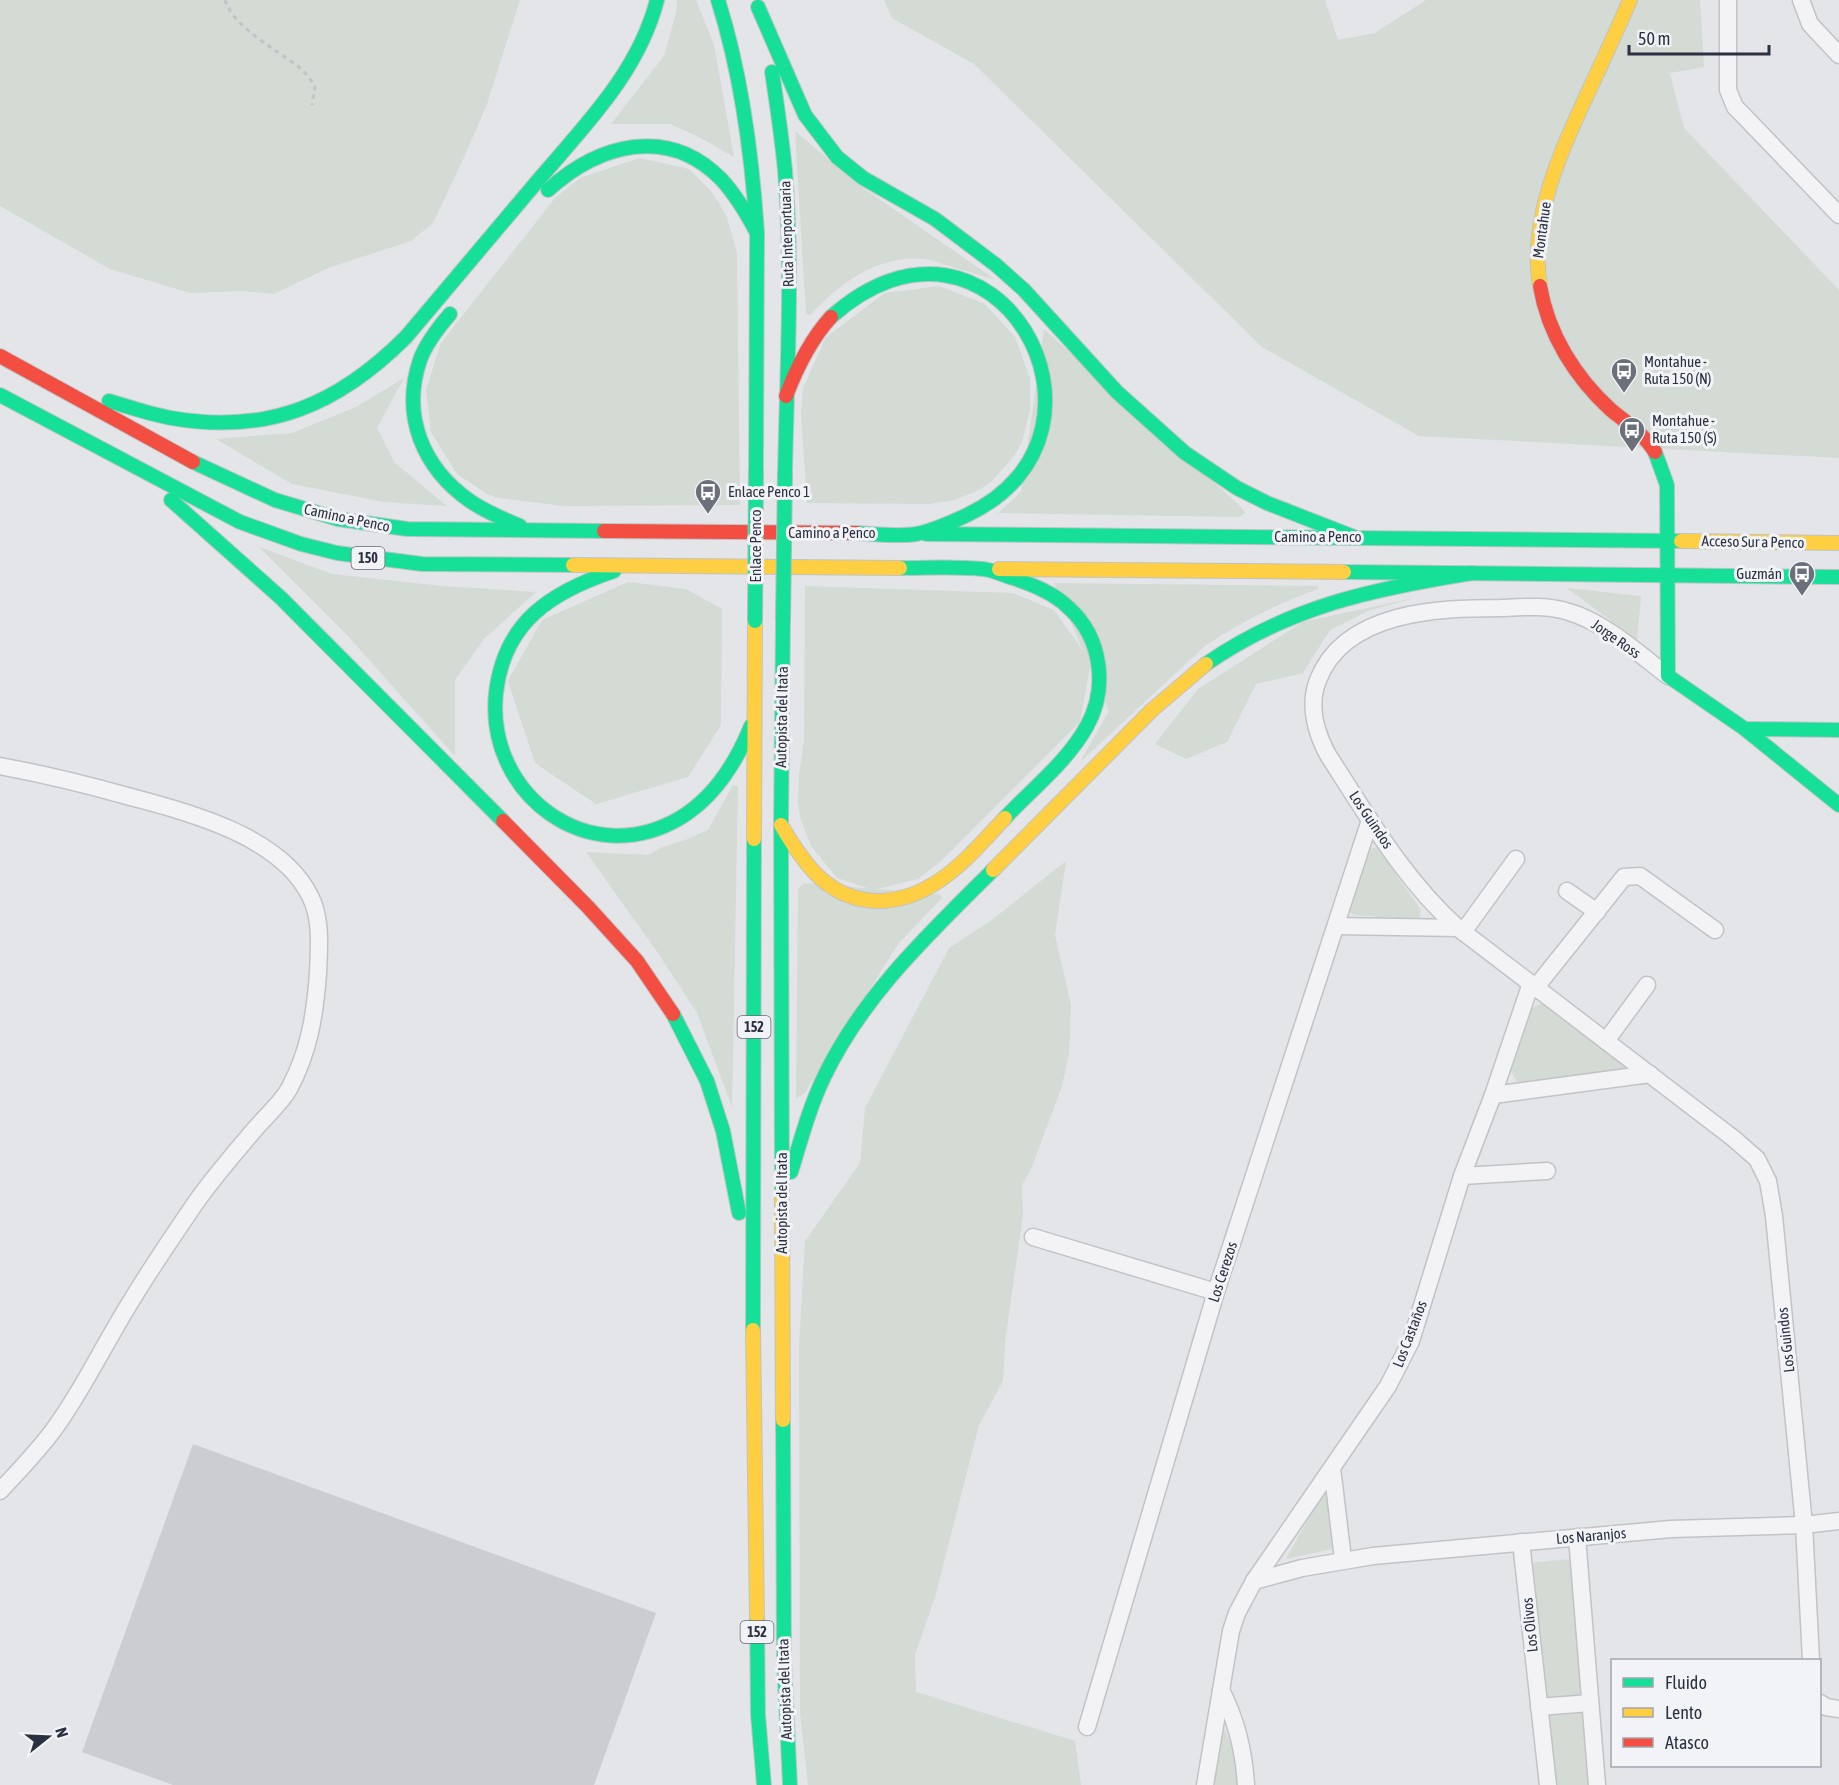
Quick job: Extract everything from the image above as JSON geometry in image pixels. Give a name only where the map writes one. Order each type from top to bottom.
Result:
[{"type":"main road","points":[[44,379],[158,415],[180,420],[226,423],[272,418],[294,412],[315,405],[355,384],[391,354],[610,96],[638,54],[654,15],[657,0]]},
{"type":"main road","name":"Ruta Interportuaria","points":[[718,0],[734,52],[742,91],[752,169],[757,233],[756,470]]},
{"type":"main road","name":"Montahue","points":[[1630,0],[1552,176],[1538,236],[1538,273],[1542,300],[1550,325],[1574,368],[1600,400],[1639,433],[1657,456],[1667,485],[1668,676]]},
{"type":"main road","points":[[757,4],[805,115],[837,157],[863,178],[935,219],[996,265],[1024,290],[1117,392],[1160,433],[1185,453],[1237,488],[1353,537]]},
{"type":"main road","name":"Ruta Interportuaria","points":[[757,4],[777,96],[787,197],[789,287],[785,472]]},
{"type":"main road","points":[[523,220],[550,187],[578,165],[620,148],[651,146],[681,152],[706,165],[739,200],[757,233]]},
{"type":"main road","points":[[786,396],[807,348],[830,316],[856,295],[890,280],[927,273],[963,279],[991,293],[1014,313],[1031,338],[1045,384],[1045,417],[1034,452],[1015,481],[990,502],[957,520],[916,534]]},
{"type":"main road","points":[[457,304],[426,346],[415,377],[414,419],[422,448],[440,476],[458,492],[496,516],[538,531]]},
{"type":"main road","name":"Camino a Penco","points":[[0,356],[215,473],[275,500],[361,523],[407,529],[1667,541]]},
{"type":"main road","name":"150","points":[[0,395],[240,522],[301,544],[337,553],[422,564],[983,569]]},
{"type":"main road","points":[[121,460],[175,503],[281,598],[588,907],[655,985],[678,1021],[700,1063],[723,1131],[738,1205],[753,1336]]},
{"type":"main road","name":"Enlace Penco","points":[[755,621],[756,470]]},
{"type":"main road","name":"Enlace Penco","points":[[783,621],[785,472]]},
{"type":"main road","name":"Acceso Sur a Penco","points":[[1667,541],[1839,543]]},
{"type":"main road","points":[[635,566],[591,579],[550,601],[523,624],[505,652],[496,683],[495,718],[503,755],[524,792],[540,809],[553,818],[594,835],[623,836],[655,829],[685,815],[713,791],[738,758],[755,717]]},
{"type":"main road","points":[[983,569],[1839,577]]},
{"type":"main road","points":[[781,825],[792,845],[814,874],[834,890],[868,901],[897,900],[923,891],[946,875],[1076,745],[1094,714],[1100,688],[1099,662],[1084,625],[1065,604],[1048,593],[1013,578],[983,569]]},
{"type":"main road","points":[[782,1216],[791,1173],[815,1097],[843,1041],[873,996],[909,954],[1161,701],[1207,663],[1252,634],[1291,615],[1351,595],[1472,573]]},
{"type":"main road","name":"Autopista del Itata","points":[[755,621],[753,1336],[758,1715],[764,1785]]},
{"type":"main road","name":"Autopista del Itata","points":[[783,621],[781,825],[784,1659],[790,1785]]},
{"type":"main road","name":"Jorge Ross","points":[[1668,676],[1745,729],[1839,805]]},
{"type":"main road","points":[[1745,729],[1839,730]]},
{"type":"street","points":[[1728,0],[1727,83],[1730,98],[1742,114],[1839,215]]},
{"type":"street","points":[[1801,0],[1810,24],[1839,55]]},
{"type":"street","name":"Jorge Ross","points":[[1314,697],[1316,685],[1328,661],[1358,634],[1393,620],[1434,611],[1467,608],[1536,608],[1568,611],[1597,624],[1668,676]]},
{"type":"street","name":"Los Guindos","points":[[1314,697],[1315,722],[1322,744],[1411,880],[1434,907],[1460,930],[1650,1074],[1757,1159],[1768,1181],[1774,1216],[1804,1525],[1811,1659]]},
{"type":"street","points":[[0,766],[65,779],[176,809],[239,833],[281,861],[303,884],[312,899],[320,945],[317,988],[304,1057],[287,1092],[192,1208],[52,1431],[0,1491]]},
{"type":"street","name":"Los Cerezos","points":[[1087,1727],[1216,1292],[1370,820]]},
{"type":"street","points":[[1336,926],[1460,930],[1516,859]]},
{"type":"street","points":[[1533,985],[1597,912],[1624,877],[1640,876],[1715,930]]},
{"type":"street","points":[[1567,891],[1597,912]]},
{"type":"street","points":[[1606,1041],[1647,984]]},
{"type":"street","name":"Los Castaños","points":[[1205,1785],[1231,1631],[1237,1613],[1254,1581],[1388,1386],[1405,1355],[1462,1176],[1533,985]]},
{"type":"street","points":[[1493,1095],[1650,1074]]},
{"type":"street","points":[[1462,1176],[1547,1171]]},
{"type":"street","points":[[1033,1237],[1216,1292]]},
{"type":"street","points":[[1332,1468],[1343,1559]]},
{"type":"street","name":"Los Naranjos","points":[[1254,1581],[1343,1559],[1671,1529],[1804,1525],[1839,1521]]},
{"type":"street","points":[[1577,1537],[1597,1785]]},
{"type":"street","name":"Los Olivos","points":[[1521,1542],[1548,1785]]},
{"type":"street","points":[[1221,1690],[1241,1742],[1246,1785]]},
{"type":"street","points":[[1539,1707],[1590,1703]]},
{"type":"street","points":[[1821,1704],[1839,1709]]},
{"type":"path","points":[[225,0],[226,6],[247,29],[302,69],[315,86],[312,105]]},
{"type":"shaded area","points":[[0,0],[520,0],[487,104],[433,223],[411,241],[328,268],[274,294],[243,291],[190,293],[110,269],[0,206]]},
{"type":"shaded area","points":[[677,0],[696,0],[714,45],[734,157],[670,124],[611,124],[664,56],[676,13]]},
{"type":"shaded area","points":[[884,0],[1325,0],[1338,40],[1375,33],[1426,0],[1700,0],[1704,67],[1670,73],[1684,128],[1839,290],[1839,458],[1419,436],[1262,347],[974,64],[892,18]]},
{"type":"shaded area","points":[[795,131],[859,185],[996,280],[929,260],[891,261],[875,266],[847,282],[810,315],[806,314]]},
{"type":"shaded area","points":[[639,158],[689,169],[710,190],[719,203],[727,218],[737,252],[740,505],[565,506],[498,498],[487,494],[457,474],[431,432],[426,390],[441,343],[555,198],[580,178]]},
{"type":"shaded area","points":[[939,286],[985,304],[1015,337],[1030,379],[1030,410],[1022,442],[1014,456],[992,481],[979,490],[955,500],[929,504],[807,503],[801,414],[803,388],[826,337],[885,293]]},
{"type":"shaded area","points":[[1044,329],[1245,513],[1239,517],[998,513],[1021,492]]},
{"type":"shaded area","points":[[404,378],[377,428],[394,462],[447,506],[384,502],[292,484],[216,439],[292,433],[356,407]]},
{"type":"shaded area","points":[[259,547],[332,574],[442,586],[536,592],[484,639],[455,680],[455,756],[346,634]]},
{"type":"shaded area","points":[[628,582],[686,589],[722,609],[721,725],[688,777],[596,804],[535,763],[508,681],[542,620]]},
{"type":"shaded area","points":[[1054,583],[1318,586],[1318,589],[1260,614],[1205,646],[1080,762],[1109,711]]},
{"type":"shaded area","points":[[805,586],[1013,593],[1054,610],[1091,662],[1080,722],[940,862],[918,879],[873,890],[837,878],[811,846],[800,817],[798,802],[804,741]]},
{"type":"shaded area","points":[[1567,588],[1641,596],[1637,640]]},
{"type":"shaded area","points":[[1414,598],[1368,611],[1330,630],[1303,673],[1256,684],[1227,742],[1186,759],[1155,744],[1198,689],[1303,622]]},
{"type":"shaded area","points":[[733,785],[738,786],[732,1107],[697,1013],[658,953],[586,852],[648,855],[708,830]]},
{"type":"shaded area","points":[[1377,847],[1421,910],[1419,920],[1355,915],[1347,911],[1370,849]]},
{"type":"shaded area","points":[[1066,861],[1055,935],[1071,1005],[1069,1053],[1062,1086],[1031,1169],[1022,1185],[1023,1215],[1005,1342],[1003,1381],[979,1425],[935,1597],[915,1655],[916,1692],[1075,1741],[1081,1785],[808,1785],[800,1713],[799,1346],[805,1241],[860,1163],[865,1108],[949,948],[992,920]]},
{"type":"shaded area","points":[[804,883],[939,894],[942,898],[898,944],[804,1094],[796,1098],[798,889]]},
{"type":"shaded area","points":[[1544,1002],[1624,1064],[1624,1072],[1519,1085],[1510,1070],[1532,1008]]},
{"type":"shaded area","points":[[1328,1484],[1333,1549],[1286,1559]]},
{"type":"shaded area","points":[[1572,1559],[1595,1785],[1551,1785],[1528,1563]]},
{"type":"shaded area","points":[[1223,1725],[1235,1754],[1238,1785],[1213,1785]]},
{"type":"building","points":[[193,1444],[656,1613],[594,1785],[173,1785],[82,1752]]},
{"type":"traffic: fast","points":[[109,401],[171,418],[206,422],[239,422],[270,418],[299,409],[327,397],[354,381],[406,337],[590,120],[623,76],[637,52],[657,0]]},
{"type":"traffic: fast","points":[[718,0],[740,86],[755,203],[757,233],[756,470]]},
{"type":"traffic: fast","points":[[758,7],[805,115],[837,157],[863,178],[935,219],[996,265],[1024,290],[1117,392],[1185,453],[1237,488],[1267,503],[1354,537]]},
{"type":"traffic: fast","points":[[772,72],[785,171],[789,246],[785,472]]},
{"type":"traffic: fast","points":[[548,190],[589,161],[611,152],[634,147],[656,147],[679,151],[700,162],[721,179],[741,205],[757,233]]},
{"type":"traffic: fast","points":[[831,317],[890,281],[945,275],[991,294],[1025,331],[1043,378],[1042,429],[1018,477],[967,515],[936,529],[909,535],[857,533]]},
{"type":"traffic: fast","points":[[450,314],[437,330],[420,360],[413,401],[420,439],[440,473],[454,488],[482,509],[520,526]]},
{"type":"traffic: fast","points":[[0,395],[240,522],[301,544],[337,553],[422,564],[573,565]]},
{"type":"traffic: fast","points":[[1655,452],[1667,485],[1668,676],[1745,729],[1839,805]]},
{"type":"traffic: fast","points":[[193,462],[275,500],[338,519],[407,529],[604,531]]},
{"type":"traffic: fast","points":[[755,621],[756,470]]},
{"type":"traffic: fast","points":[[783,621],[785,472]]},
{"type":"traffic: fast","points":[[171,500],[281,598],[503,821]]},
{"type":"traffic: fast","points":[[926,534],[1681,541]]},
{"type":"traffic: fast","points":[[900,568],[983,569],[1036,587],[1057,598],[1069,608],[1080,620],[1095,648],[1098,664],[1098,696],[1087,726],[1060,763],[1005,818]]},
{"type":"traffic: fast","points":[[614,571],[591,579],[551,600],[534,613],[520,629],[509,647],[501,668],[496,693],[497,730],[507,763],[525,791],[550,814],[579,829],[611,835],[646,832],[680,818],[704,800],[731,766],[751,726]]},
{"type":"traffic: fast","points":[[1344,572],[1839,577]]},
{"type":"traffic: fast","points":[[1206,664],[1237,644],[1269,628],[1333,603],[1400,586],[1472,573]]},
{"type":"traffic: fast","points":[[782,1199],[783,621]]},
{"type":"traffic: fast","points":[[1745,729],[1839,730]]},
{"type":"traffic: fast","points":[[753,1330],[754,839]]},
{"type":"traffic: fast","points":[[791,1172],[824,1077],[858,1019],[900,966],[993,870]]},
{"type":"traffic: fast","points":[[673,1014],[707,1081],[723,1131],[739,1213]]},
{"type":"traffic: fast","points":[[783,1420],[784,1660],[790,1785]]},
{"type":"traffic: fast","points":[[757,1617],[758,1715],[764,1785]]},
{"type":"traffic: slow","points":[[1540,286],[1539,234],[1551,182],[1570,132],[1630,0]]},
{"type":"traffic: slow","points":[[1681,541],[1839,543]]},
{"type":"traffic: slow","points":[[573,565],[900,568]]},
{"type":"traffic: slow","points":[[999,569],[1344,572]]},
{"type":"traffic: slow","points":[[754,839],[755,621]]},
{"type":"traffic: slow","points":[[993,870],[1152,710],[1206,664]]},
{"type":"traffic: slow","points":[[781,825],[800,854],[821,879],[848,895],[864,900],[882,901],[915,894],[928,888],[954,870],[1005,818]]},
{"type":"traffic: slow","points":[[782,1199],[783,1420]]},
{"type":"traffic: slow","points":[[753,1330],[757,1617]]},
{"type":"traffic: jam","points":[[1540,286],[1556,338],[1575,369],[1598,397],[1640,434],[1655,452]]},
{"type":"traffic: jam","points":[[786,396],[805,354],[831,317]]},
{"type":"traffic: jam","points":[[0,356],[193,462]]},
{"type":"traffic: jam","points":[[604,531],[857,533]]},
{"type":"traffic: jam","points":[[503,821],[588,907],[637,961],[673,1014]]},
{"type":"place","name":"Montahue - Ruta 150 (N)","points":[[1624,394]]},
{"type":"place","name":"Montahue - Ruta 150 (S)","points":[[1632,453]]},
{"type":"place","name":"Enlace Penco 1","points":[[708,515]]},
{"type":"place","name":"Guzmán","points":[[1802,597]]}]
